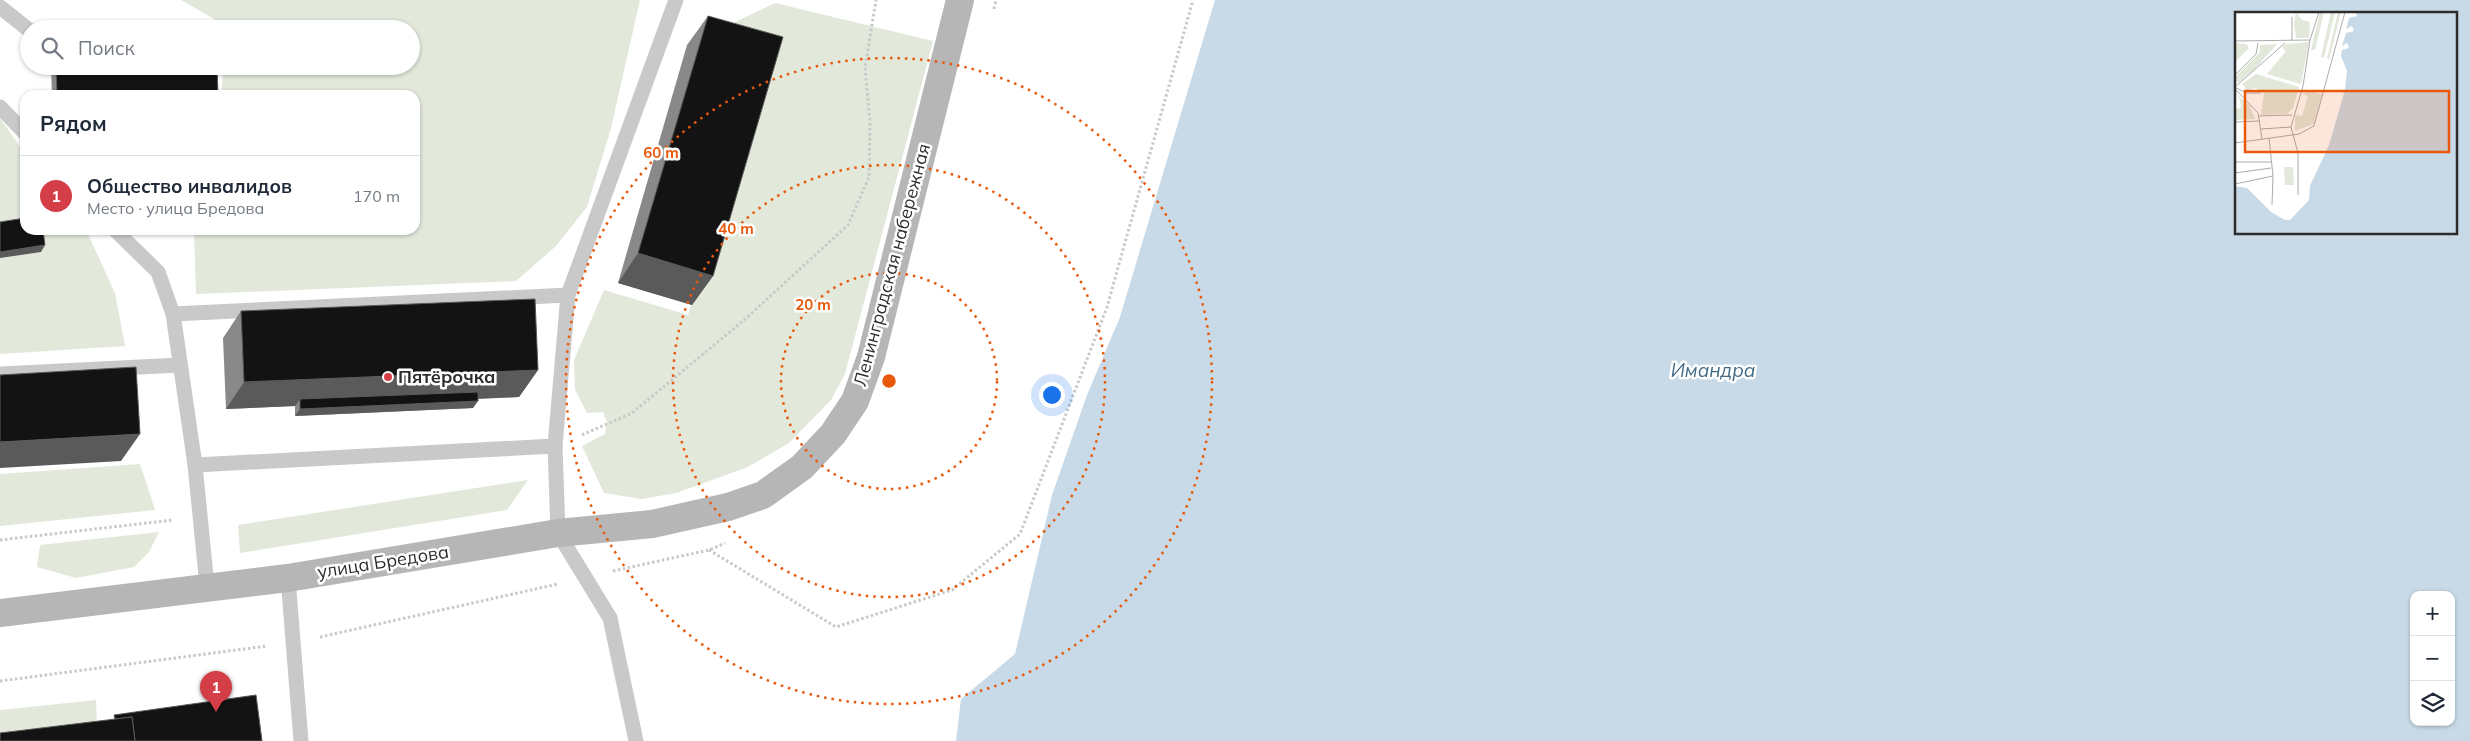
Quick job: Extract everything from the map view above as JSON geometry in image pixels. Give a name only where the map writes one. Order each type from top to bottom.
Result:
[{"type":"main road","name":"Ленинградская набережная","points":[[763,494],[802,468],[834,434],[855,401],[871,357],[960,0]]},
{"type":"main road","name":"улица Бредова","points":[[0,613],[207,586],[288,578],[558,533],[652,524],[728,507],[763,494]]},
{"type":"lane","points":[[636,741],[610,618],[558,533],[555,446],[568,295],[676,0]]},
{"type":"lane","points":[[0,7],[20,23]]},
{"type":"lane","points":[[0,107],[20,128]]},
{"type":"lane","points":[[120,235],[158,272],[173,314],[195,465],[207,586]]},
{"type":"lane","points":[[173,314],[568,295]]},
{"type":"lane","points":[[0,374],[180,365]]},
{"type":"lane","points":[[195,465],[555,446]]},
{"type":"lane","points":[[288,578],[301,741]]},
{"type":"path","points":[[555,446],[632,413],[743,321],[848,225],[869,176],[870,121],[865,68],[876,0]]},
{"type":"path","points":[[994,10],[996,0]]},
{"type":"path","points":[[709,550],[836,627],[952,590],[1020,534],[1107,307],[1185,35],[1193,0]]},
{"type":"path","points":[[0,540],[200,517]]},
{"type":"path","points":[[0,682],[293,643],[709,550],[734,540]]},
{"type":"shaded area","points":[[181,0],[640,0],[611,128],[587,207],[556,246],[516,281],[196,294],[194,235],[420,235],[420,90],[222,90],[223,75],[420,75],[420,20],[216,20]]},
{"type":"shaded area","points":[[775,3],[933,41],[845,374],[831,400],[789,443],[748,467],[676,493],[642,499],[604,493],[582,446],[605,434],[607,422],[603,412],[587,413],[575,390],[574,360],[604,290],[688,315],[762,67],[687,45]]},
{"type":"shaded area","points":[[0,118],[20,147],[20,235],[88,235],[115,293],[125,346],[0,354]]},
{"type":"shaded area","points":[[140,464],[155,510],[0,526],[0,474]]},
{"type":"shaded area","points":[[528,480],[507,510],[240,553],[238,525]]},
{"type":"shaded area","points":[[159,532],[149,552],[134,567],[76,578],[37,567],[40,545]]},
{"type":"shaded area","points":[[96,700],[97,724],[0,735],[0,710]]},
{"type":"water","name":"Имандра","points":[[1215,0],[2470,0],[2470,741],[956,741],[961,699],[1015,654],[1052,495],[1087,395],[1120,317]]},
{"type":"building","points":[[708,16],[783,37],[713,276],[638,253]]},
{"type":"building","points":[[56,75],[217,75],[218,90],[57,90]]},
{"type":"building","points":[[20,219],[20,235],[44,235],[45,245],[0,252],[0,222]]},
{"type":"building","points":[[535,299],[538,370],[244,382],[241,311]]},
{"type":"building","points":[[136,367],[140,434],[0,442],[0,375]]},
{"type":"building","points":[[478,392],[478,401],[300,409],[300,399]]},
{"type":"building","points":[[256,695],[262,741],[135,741],[132,717],[115,719],[114,715]]},
{"type":"building","points":[[132,717],[135,741],[0,741],[0,733]]},
{"type":"place","name":"Пятёрочка","points":[[388,377]]},
{"type":"place","name":"Общество инвалидов","points":[[216,712]]}]
